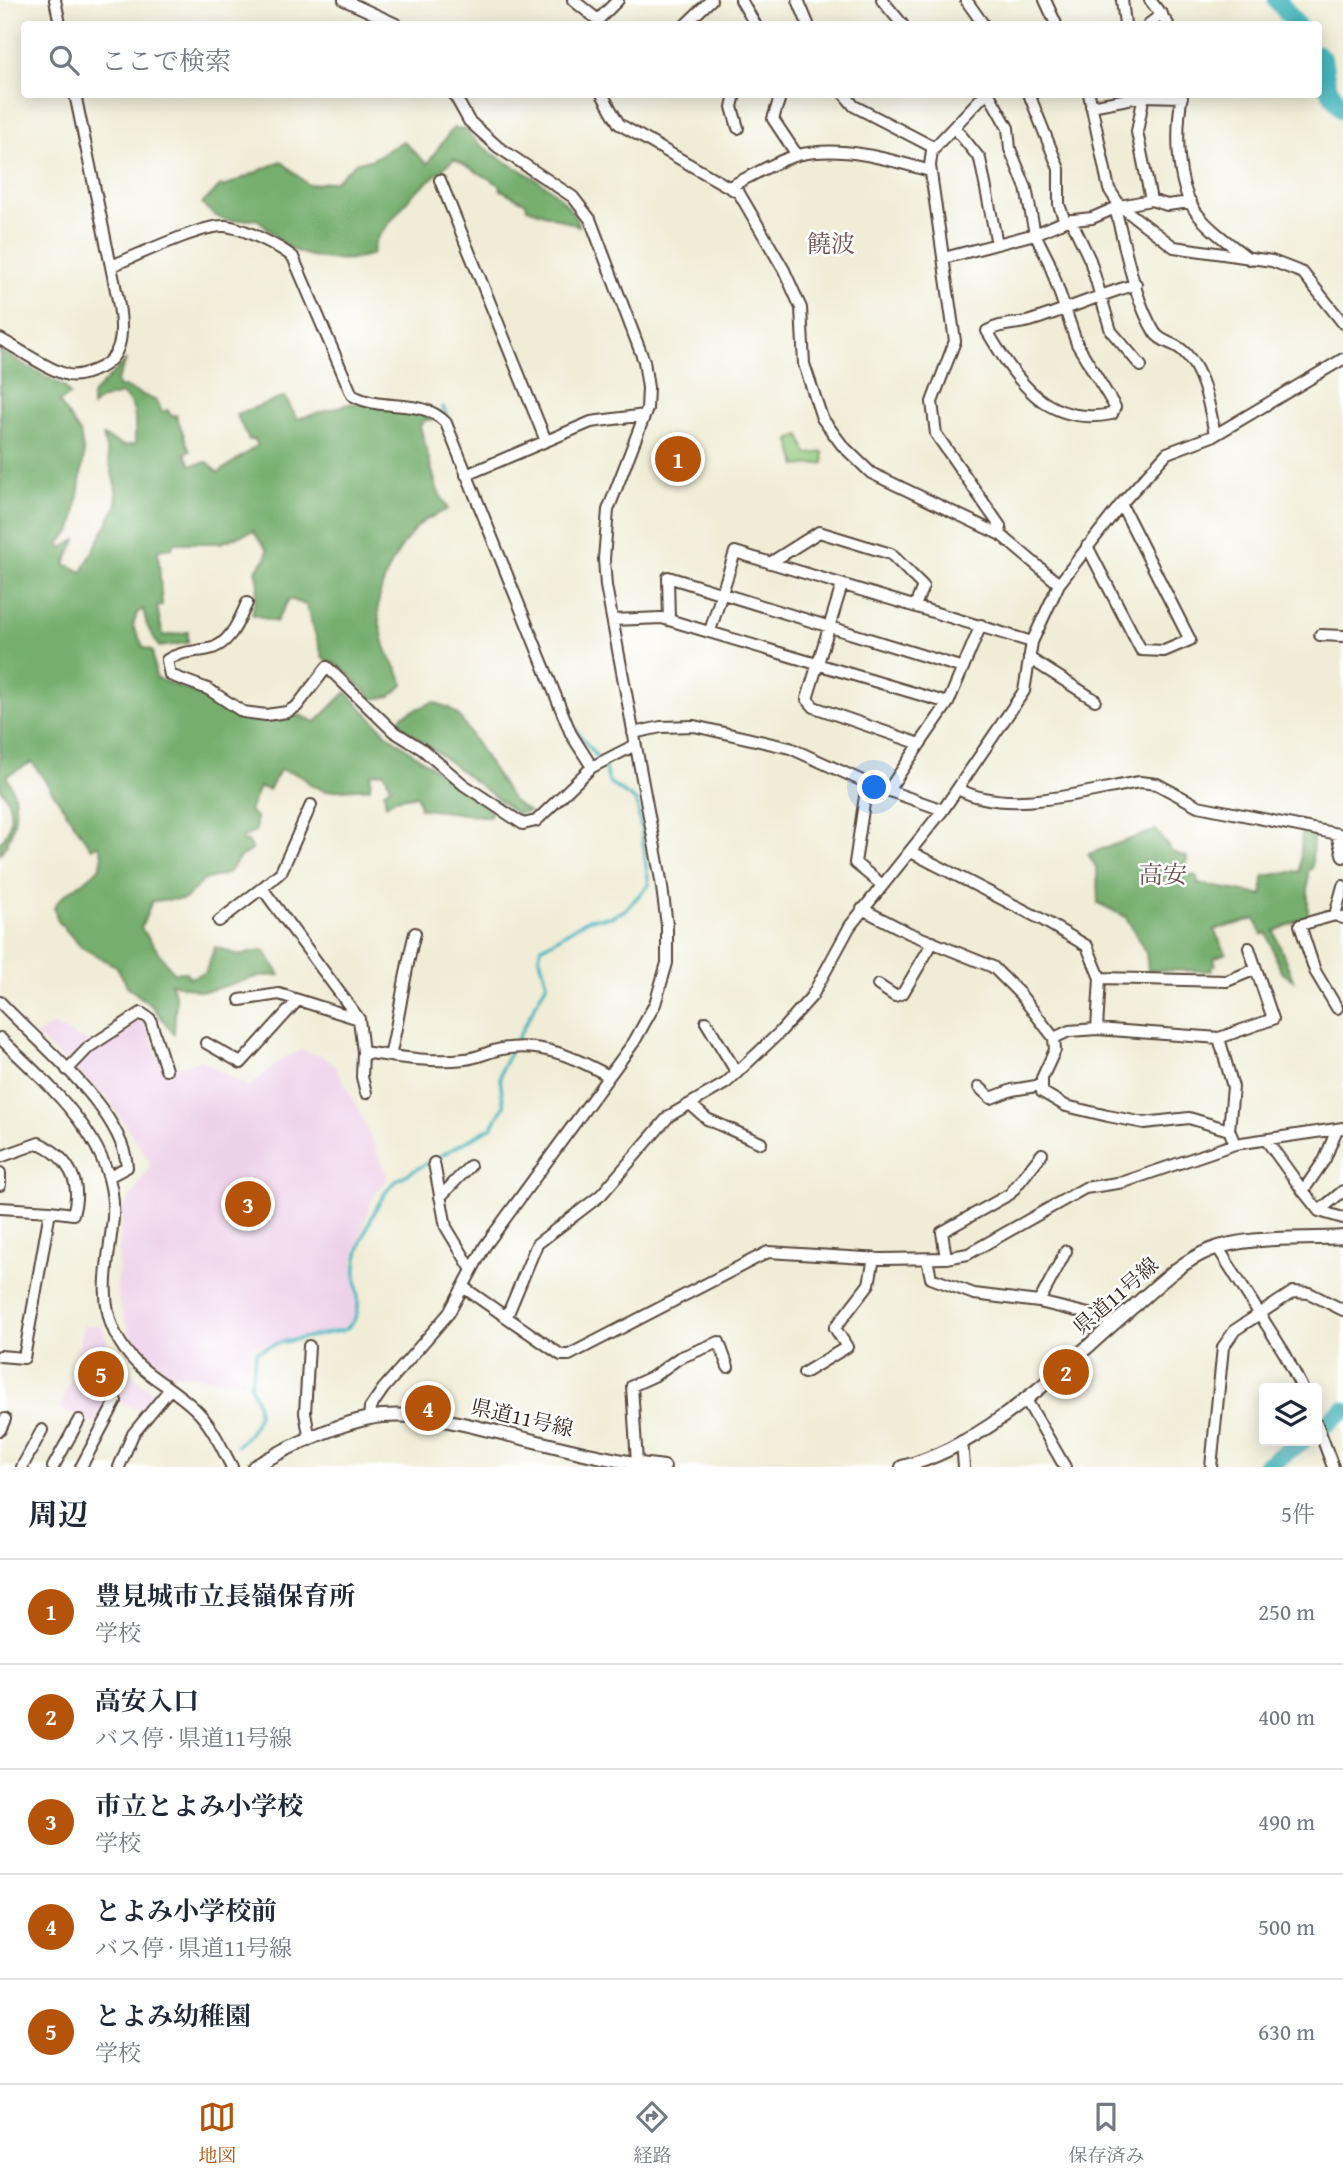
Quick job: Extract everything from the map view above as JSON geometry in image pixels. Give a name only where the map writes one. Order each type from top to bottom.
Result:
[{"type":"main road","name":"県道11号線","points":[[902,1467],[962,1441],[1026,1398],[1177,1269],[1218,1248],[1250,1242],[1343,1237]]},
{"type":"main road","name":"県道11号線","points":[[254,1467],[310,1440],[369,1418],[404,1415],[439,1418],[664,1467]]},
{"type":"street","points":[[55,0],[59,21]]},
{"type":"street","points":[[344,0],[390,21]]},
{"type":"street","points":[[573,0],[598,20],[618,0]]},
{"type":"street","points":[[690,21],[711,0]]},
{"type":"street","points":[[741,0],[753,21]]},
{"type":"street","points":[[798,0],[807,21]]},
{"type":"street","points":[[882,0],[900,21]]},
{"type":"street","points":[[966,0],[981,21]]},
{"type":"street","points":[[1045,0],[1055,21]]},
{"type":"street","points":[[1122,0],[1125,21]]},
{"type":"street","points":[[1150,0],[1165,19]]},
{"type":"street","points":[[698,14],[704,21]]},
{"type":"street","points":[[0,339],[68,374],[83,375],[102,367],[115,356],[123,331],[76,98]]},
{"type":"street","points":[[369,1418],[370,1408],[383,1389],[443,1321],[485,1246],[545,1160],[634,1042],[655,1004],[667,963],[661,880],[604,559],[608,510],[645,415],[648,388],[645,361],[590,219],[573,197],[498,147],[469,121],[456,98]]},
{"type":"street","points":[[604,98],[619,124],[739,193],[784,270],[801,308],[804,364],[822,418],[871,473],[1001,535],[1059,584]]},
{"type":"street","points":[[734,98],[732,107],[738,128]]},
{"type":"street","points":[[780,98],[772,119],[797,155]]},
{"type":"street","points":[[847,98],[854,106],[934,148]]},
{"type":"street","points":[[983,98],[934,148],[930,171],[954,341],[932,402],[936,434],[1000,526],[1001,535]]},
{"type":"street","points":[[990,98],[1009,128],[1010,149],[1026,188],[1035,234],[1049,262],[1063,309],[1077,344],[1115,407],[1112,414],[1076,418],[1033,395],[1007,364],[987,331],[999,324],[1027,322],[1063,309],[1099,296],[1136,284]]},
{"type":"street","points":[[1031,98],[1059,169],[1059,205],[1090,260],[1111,331],[1141,366]]},
{"type":"street","points":[[1089,98],[1108,188],[1118,207],[1136,284],[1155,334],[1183,351],[1200,379],[1208,397],[1215,435]]},
{"type":"street","points":[[1143,98],[1136,132],[1151,200]]},
{"type":"street","points":[[1182,98],[1180,154],[1191,202],[1201,218],[1249,259]]},
{"type":"street","points":[[955,128],[971,144],[980,159],[997,244]]},
{"type":"street","points":[[729,187],[797,155],[843,153],[882,157],[930,171]]},
{"type":"street","points":[[440,180],[546,441]]},
{"type":"street","points":[[944,258],[1035,234],[1068,221],[1092,218],[1118,207],[1151,200],[1167,205],[1191,202]]},
{"type":"street","points":[[1118,207],[1174,247],[1272,261],[1303,273],[1343,323]]},
{"type":"street","points":[[111,266],[206,229],[225,226],[280,247],[293,257],[352,396],[364,402],[426,408],[446,423],[571,734],[592,767]]},
{"type":"street","points":[[507,1316],[537,1244],[601,1195],[669,1116],[737,1073],[779,1034],[811,996],[862,909],[943,810],[1024,691],[1032,642],[1059,584],[1121,505],[1167,453],[1215,435],[1343,359]]},
{"type":"street","points":[[466,475],[591,422],[645,415]]},
{"type":"street","points":[[1087,546],[1141,650],[1164,651],[1190,640],[1121,505]]},
{"type":"street","points":[[770,563],[819,532],[891,554],[923,586],[915,606]]},
{"type":"street","points":[[710,631],[735,552],[1032,642]]},
{"type":"street","points":[[669,620],[668,577],[963,668]]},
{"type":"street","points":[[842,585],[807,699],[814,707],[920,744]]},
{"type":"street","points":[[247,603],[233,632],[214,648],[177,653],[167,660],[170,675],[208,690],[243,712],[266,715],[287,712],[297,706],[327,667],[393,731],[422,749],[464,785],[523,824],[536,821],[592,767],[635,745]]},
{"type":"street","points":[[613,620],[669,620],[948,703]]},
{"type":"street","points":[[889,789],[948,703],[981,625]]},
{"type":"street","points":[[1320,635],[1343,636]]},
{"type":"street","points":[[1030,658],[1095,700]]},
{"type":"street","points":[[633,733],[661,727],[694,726],[790,748],[867,783],[943,810]]},
{"type":"street","points":[[867,783],[855,863],[883,884]]},
{"type":"street","points":[[958,789],[975,798],[1017,802],[1157,784],[1198,806],[1340,835],[1343,857]]},
{"type":"street","points":[[219,922],[281,872],[311,805]]},
{"type":"street","points":[[911,852],[1087,946],[1100,978],[1097,1029]]},
{"type":"street","points":[[1337,1008],[1315,971],[1300,925],[1339,917],[1343,886]]},
{"type":"street","points":[[262,888],[359,1019],[363,1052],[362,1077],[366,1093]]},
{"type":"street","points":[[862,909],[993,967],[1020,994],[1054,1038],[1055,1050],[1042,1078],[1042,1092],[1066,1106],[1144,1123],[1189,1118],[1229,1130]]},
{"type":"street","points":[[390,1056],[415,933]]},
{"type":"street","points":[[878,985],[895,996],[904,993],[933,942]]},
{"type":"street","points":[[1054,1038],[1069,1031],[1097,1029],[1219,1038],[1273,1019],[1249,948]]},
{"type":"street","points":[[1100,978],[1227,981],[1256,969]]},
{"type":"street","points":[[240,1000],[279,994],[359,1019]]},
{"type":"street","points":[[206,1043],[241,1063],[298,1000]]},
{"type":"street","points":[[0,1002],[67,1070],[107,1117],[123,1147],[127,1167],[110,1176]]},
{"type":"street","points":[[67,1070],[89,1047],[141,1013],[150,1019],[166,1070]]},
{"type":"street","points":[[706,1022],[737,1073]]},
{"type":"street","points":[[0,1038],[78,1120],[94,1142],[110,1176],[113,1210],[105,1283],[113,1329],[128,1355],[147,1374],[204,1419],[232,1467]]},
{"type":"street","points":[[1219,1038],[1233,1087],[1229,1130],[1235,1144]]},
{"type":"street","points":[[363,1052],[429,1061],[468,1059],[521,1046],[573,1056],[609,1076]]},
{"type":"street","points":[[979,1087],[991,1098],[1012,1090],[1042,1085]]},
{"type":"street","points":[[690,1104],[707,1119],[761,1143]]},
{"type":"street","points":[[463,1287],[561,1355],[569,1355],[768,1252],[874,1258],[946,1258],[982,1248],[1024,1220],[1084,1188],[1124,1182],[1235,1144],[1340,1128]]},
{"type":"street","points":[[1303,1191],[1325,1159],[1340,1128]]},
{"type":"street","points":[[1267,1141],[1319,1212],[1343,1218]]},
{"type":"street","points":[[0,1157],[39,1143],[65,1160],[75,1179],[78,1198],[73,1214],[0,1208]]},
{"type":"street","points":[[946,1258],[942,1231],[1010,1194],[1042,1154]]},
{"type":"street","points":[[434,1163],[446,1227],[472,1270]]},
{"type":"street","points":[[440,1197],[470,1166]]},
{"type":"street","points":[[0,1173],[0,1185]]},
{"type":"street","points":[[1319,1212],[1343,1191]]},
{"type":"street","points":[[0,1356],[24,1358],[50,1211]]},
{"type":"street","points":[[1218,1248],[1299,1383]]},
{"type":"street","points":[[1039,1302],[1066,1251]]},
{"type":"street","points":[[804,1373],[847,1347],[835,1328],[869,1284],[874,1258]]},
{"type":"street","points":[[927,1259],[931,1279],[974,1294],[1039,1302],[1101,1317],[1113,1324]]},
{"type":"street","points":[[1211,1467],[1223,1347],[1236,1330],[1293,1292],[1309,1293],[1328,1300],[1343,1310]]},
{"type":"street","points":[[637,1463],[632,1386],[654,1376],[679,1358],[719,1342],[728,1367]]},
{"type":"street","points":[[309,1346],[305,1413],[310,1440]]},
{"type":"street","points":[[119,1467],[133,1434],[169,1390]]},
{"type":"street","points":[[1026,1398],[1065,1467]]},
{"type":"street","points":[[81,1467],[116,1401]]},
{"type":"street","points":[[0,1430],[5,1419]]},
{"type":"street","points":[[53,1467],[79,1420]]},
{"type":"street","points":[[22,1467],[42,1430]]},
{"type":"street","points":[[1322,1438],[1332,1466]]},
{"type":"street","points":[[962,1441],[964,1467]]},
{"type":"shaded area","points":[[137,1019],[144,1021],[163,1071],[200,1060],[249,1087],[283,1058],[301,1050],[322,1056],[335,1066],[360,1113],[388,1178],[372,1199],[353,1261],[357,1311],[354,1319],[339,1330],[251,1346],[244,1383],[168,1373],[140,1348],[131,1335],[119,1305],[117,1288],[122,1208],[150,1168],[149,1160],[107,1098],[36,1036],[52,1025],[97,1046]]},
{"type":"shaded area","points":[[85,1324],[101,1326],[116,1366],[122,1363],[132,1376],[158,1396],[143,1413],[112,1398],[98,1425],[59,1409],[74,1375],[70,1373]]},
{"type":"green space","points":[[453,128],[465,129],[493,154],[543,183],[570,209],[579,226],[527,208],[526,203],[501,190],[500,185],[454,159],[411,196],[376,240],[372,254],[362,257],[338,259],[301,253],[282,242],[257,219],[222,219],[202,204],[221,185],[223,187],[281,161],[308,185],[335,181],[357,162],[371,160],[403,141],[427,164]]},
{"type":"green space","points":[[0,351],[65,387],[70,395],[59,402],[80,433],[84,455],[74,523],[71,532],[59,543],[62,548],[76,540],[65,564],[82,572],[117,505],[116,489],[103,436],[124,446],[135,444],[135,416],[127,399],[121,394],[99,400],[92,407],[92,395],[126,360],[117,381],[118,387],[157,401],[162,412],[168,410],[171,416],[176,415],[190,451],[185,453],[191,465],[208,462],[218,473],[258,445],[255,440],[249,440],[236,414],[285,397],[297,419],[352,403],[421,413],[434,420],[425,420],[420,426],[437,489],[448,509],[425,520],[412,533],[398,552],[382,586],[378,608],[380,627],[387,651],[403,685],[391,696],[373,699],[341,667],[323,658],[306,605],[289,599],[276,622],[252,614],[259,583],[256,570],[266,558],[267,550],[253,531],[220,543],[174,543],[172,548],[158,550],[162,605],[157,607],[163,636],[188,632],[188,643],[159,647],[147,626],[143,609],[137,613],[133,626],[144,648],[152,650],[156,678],[203,696],[244,720],[273,721],[299,715],[316,722],[346,692],[388,735],[492,811],[489,817],[424,809],[420,808],[417,795],[395,799],[386,805],[384,792],[391,786],[383,772],[371,774],[370,788],[326,791],[310,785],[297,774],[280,770],[269,790],[259,787],[249,811],[256,817],[256,830],[242,839],[243,843],[248,841],[252,850],[240,857],[227,874],[204,881],[185,899],[152,901],[141,928],[174,973],[186,972],[189,978],[205,973],[215,947],[239,955],[264,950],[280,975],[260,976],[200,991],[171,983],[176,998],[174,1034],[153,1007],[128,987],[117,967],[81,947],[58,921],[54,908],[60,899],[96,872],[102,856],[98,845],[91,848],[32,762],[6,776],[14,795],[15,815],[10,836],[0,854],[0,842],[10,823],[10,808],[0,789]]},
{"type":"green space","points":[[800,435],[807,454],[823,452],[824,463],[797,466],[790,440]]},
{"type":"green space","points":[[433,702],[449,708],[459,716],[513,801],[529,812],[516,813],[410,732],[395,724],[403,715]]},
{"type":"green space","points":[[1156,830],[1172,852],[1187,857],[1186,874],[1197,876],[1198,884],[1262,895],[1264,876],[1300,871],[1302,830],[1313,833],[1312,868],[1308,871],[1308,916],[1274,931],[1293,980],[1281,972],[1267,933],[1262,935],[1255,919],[1214,930],[1226,953],[1214,958],[1216,965],[1211,966],[1212,971],[1148,970],[1146,953],[1126,917],[1098,903],[1097,869],[1088,854]]},
{"type":"waterway","points":[[1277,0],[1294,21]]},
{"type":"waterway","points":[[1322,59],[1327,86],[1343,110]]},
{"type":"waterway","points":[[443,407],[449,421]]},
{"type":"waterway","points":[[237,1446],[250,1432],[257,1418],[257,1403],[250,1385],[257,1351],[278,1343],[344,1330],[351,1324],[358,1309],[357,1257],[384,1195],[397,1180],[492,1127],[504,1106],[500,1079],[502,1068],[547,983],[539,955],[541,948],[589,919],[611,917],[625,910],[649,885],[637,802],[609,782],[604,766],[575,729],[551,671]]},
{"type":"waterway","points":[[1322,1426],[1343,1411]]},
{"type":"waterway","points":[[1265,1467],[1295,1446]]},
{"type":"place","name":"豊見城市立長嶺保育所","points":[[678,459]]},
{"type":"place","name":"市立とよみ小学校","points":[[248,1204]]},
{"type":"place","name":"高安入口","points":[[1066,1372]]},
{"type":"place","name":"とよみ幼稚園","points":[[101,1374]]},
{"type":"place","name":"とよみ小学校前","points":[[428,1408]]},
{"type":"district","name":"饒波","points":[[831,244]]},
{"type":"district","name":"高安","points":[[1163,875]]}]
